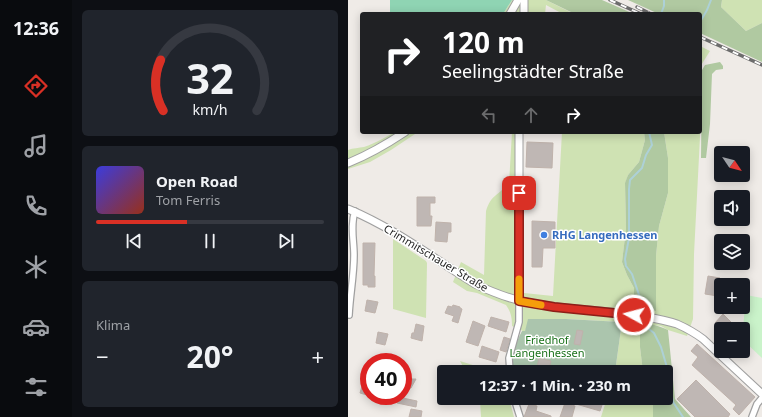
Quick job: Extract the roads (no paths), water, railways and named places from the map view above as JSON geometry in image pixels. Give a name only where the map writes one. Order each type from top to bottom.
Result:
[{"type":"street","points":[[511,12],[518,0]]},
{"type":"street","points":[[524,0],[524,12]]},
{"type":"street","points":[[348,163],[391,142],[402,134]]},
{"type":"street","points":[[510,365],[509,358],[519,322],[519,134]]},
{"type":"street","points":[[349,315],[354,255],[353,221],[351,210]]},
{"type":"street","name":"Crimmitschauer Straße","points":[[351,210],[391,230],[489,291],[519,301],[554,307],[649,317],[677,324],[694,332],[703,339],[762,394]]},
{"type":"street","points":[[752,417],[757,404],[762,398]]},
{"type":"street","points":[[516,405],[520,417]]},
{"type":"waterway","points":[[662,12],[664,0]]},
{"type":"waterway","points":[[702,19],[711,0]]},
{"type":"waterway","points":[[649,134],[652,145],[646,155],[642,168],[630,180],[629,238],[625,259],[626,266],[632,274],[643,307],[644,325],[654,333],[661,347],[666,364],[673,402],[683,417]]},
{"type":"railway","points":[[610,0],[637,12]]},
{"type":"railway","points":[[637,7],[647,12]]},
{"type":"railway","points":[[702,38],[762,65]]},
{"type":"place","name":"RHG Langenhessen","points":[[544,235]]},
{"type":"park label","name":"Friedhof Langenhessen","points":[[547,346]]}]
